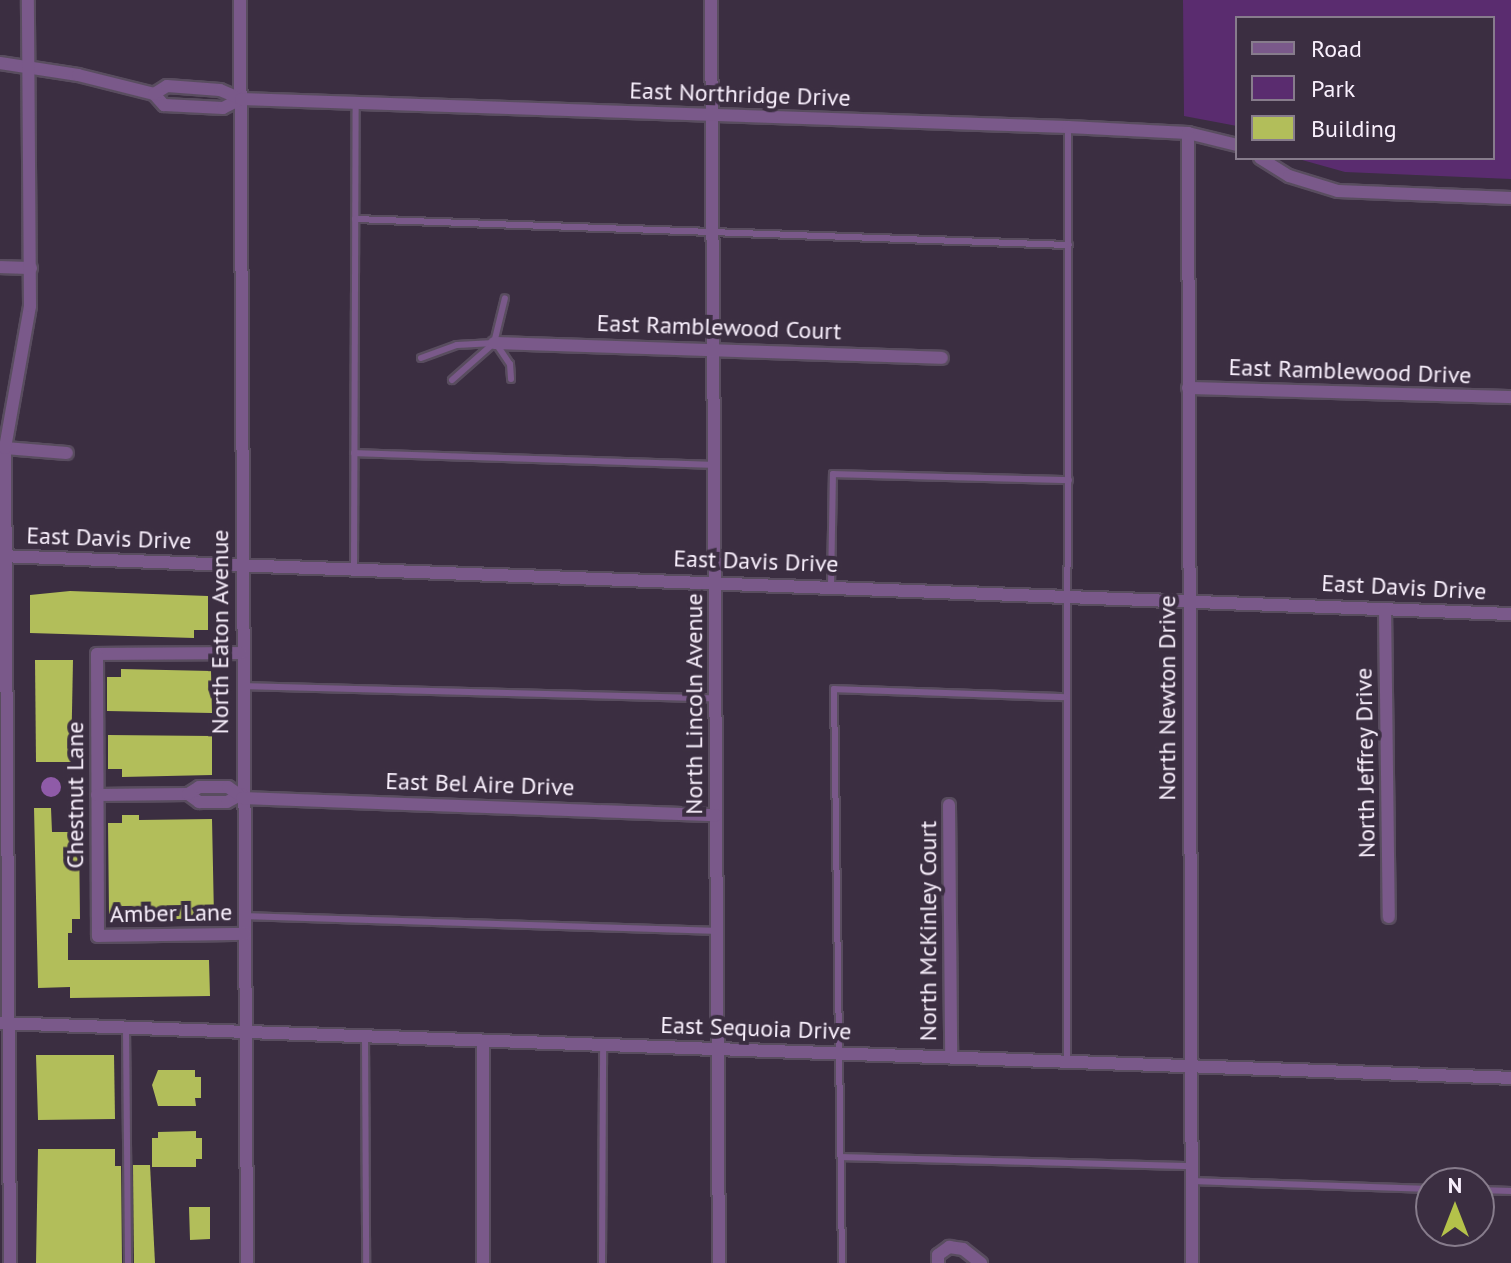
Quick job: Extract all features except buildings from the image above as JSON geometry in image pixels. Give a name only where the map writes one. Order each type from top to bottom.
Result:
[{"type":"street","points":[[10,1263],[4,1023],[3,463],[4,440],[29,314],[28,0]]},
{"type":"street","name":"North Eaton Avenue","points":[[240,0],[241,796],[247,1263]]},
{"type":"street","name":"North Lincoln Avenue","points":[[711,0],[719,1263]]},
{"type":"street","name":"East Northridge Drive","points":[[0,63],[29,64],[154,94],[164,105],[193,108],[223,108],[241,99],[1068,127],[1188,133],[1235,145]]},
{"type":"street","name":"North Newton Drive","points":[[1188,133],[1192,1263]]},
{"type":"street","points":[[1263,160],[1289,176],[1338,191],[1511,198]]},
{"type":"street","points":[[0,267],[31,268]]},
{"type":"street","name":"East Ramblewood Court","points":[[494,343],[942,358]]},
{"type":"street","name":"East Ramblewood Drive","points":[[1188,388],[1511,397]]},
{"type":"street","points":[[4,440],[67,453]]},
{"type":"street","name":"East Davis Drive","points":[[3,556],[1189,599],[1511,614]]},
{"type":"street","name":"North Jeffrey Drive","points":[[1385,609],[1389,917]]},
{"type":"street","name":"Chestnut Lane","points":[[98,936],[97,654],[241,653]]},
{"type":"street","name":"East Bel Aire Drive","points":[[97,795],[188,794],[199,802],[227,802],[241,796],[716,815]]},
{"type":"street","name":"North McKinley Court","points":[[949,805],[951,1056]]},
{"type":"street","name":"Amber Lane","points":[[98,936],[245,934]]},
{"type":"street","name":"East Sequoia Drive","points":[[4,1023],[1511,1078]]},
{"type":"street","points":[[483,1041],[483,1263]]},
{"type":"street","points":[[938,1263],[938,1255],[949,1247],[963,1249],[981,1263]]},
{"type":"lane","points":[[354,570],[356,103]]},
{"type":"lane","points":[[1067,1060],[1064,697],[1069,480],[1068,127]]},
{"type":"lane","points":[[355,219],[1069,245]]},
{"type":"lane","points":[[452,380],[494,343],[505,298]]},
{"type":"lane","points":[[421,358],[457,345],[494,343]]},
{"type":"lane","points":[[494,343],[510,364],[511,379]]},
{"type":"lane","points":[[354,453],[715,465]]},
{"type":"lane","points":[[831,586],[833,474],[1069,480]]},
{"type":"lane","points":[[243,686],[716,699]]},
{"type":"lane","points":[[842,1263],[842,1157],[835,1053],[834,689],[1064,697]]},
{"type":"lane","points":[[244,916],[717,931]]},
{"type":"lane","points":[[126,1028],[128,1263]]},
{"type":"lane","points":[[365,1037],[366,1263]]},
{"type":"lane","points":[[602,1263],[603,1045]]},
{"type":"lane","points":[[842,1157],[1191,1166]]},
{"type":"lane","points":[[1191,1181],[1415,1188]]},
{"type":"green space","points":[[1183,0],[1511,0],[1511,179],[1345,172],[1302,160],[1495,160],[1495,16],[1235,16],[1235,126],[1184,116]]},
{"type":"shaded area","points":[[47,777],[55,777],[61,787],[55,797],[47,797],[41,791],[41,783]]}]
